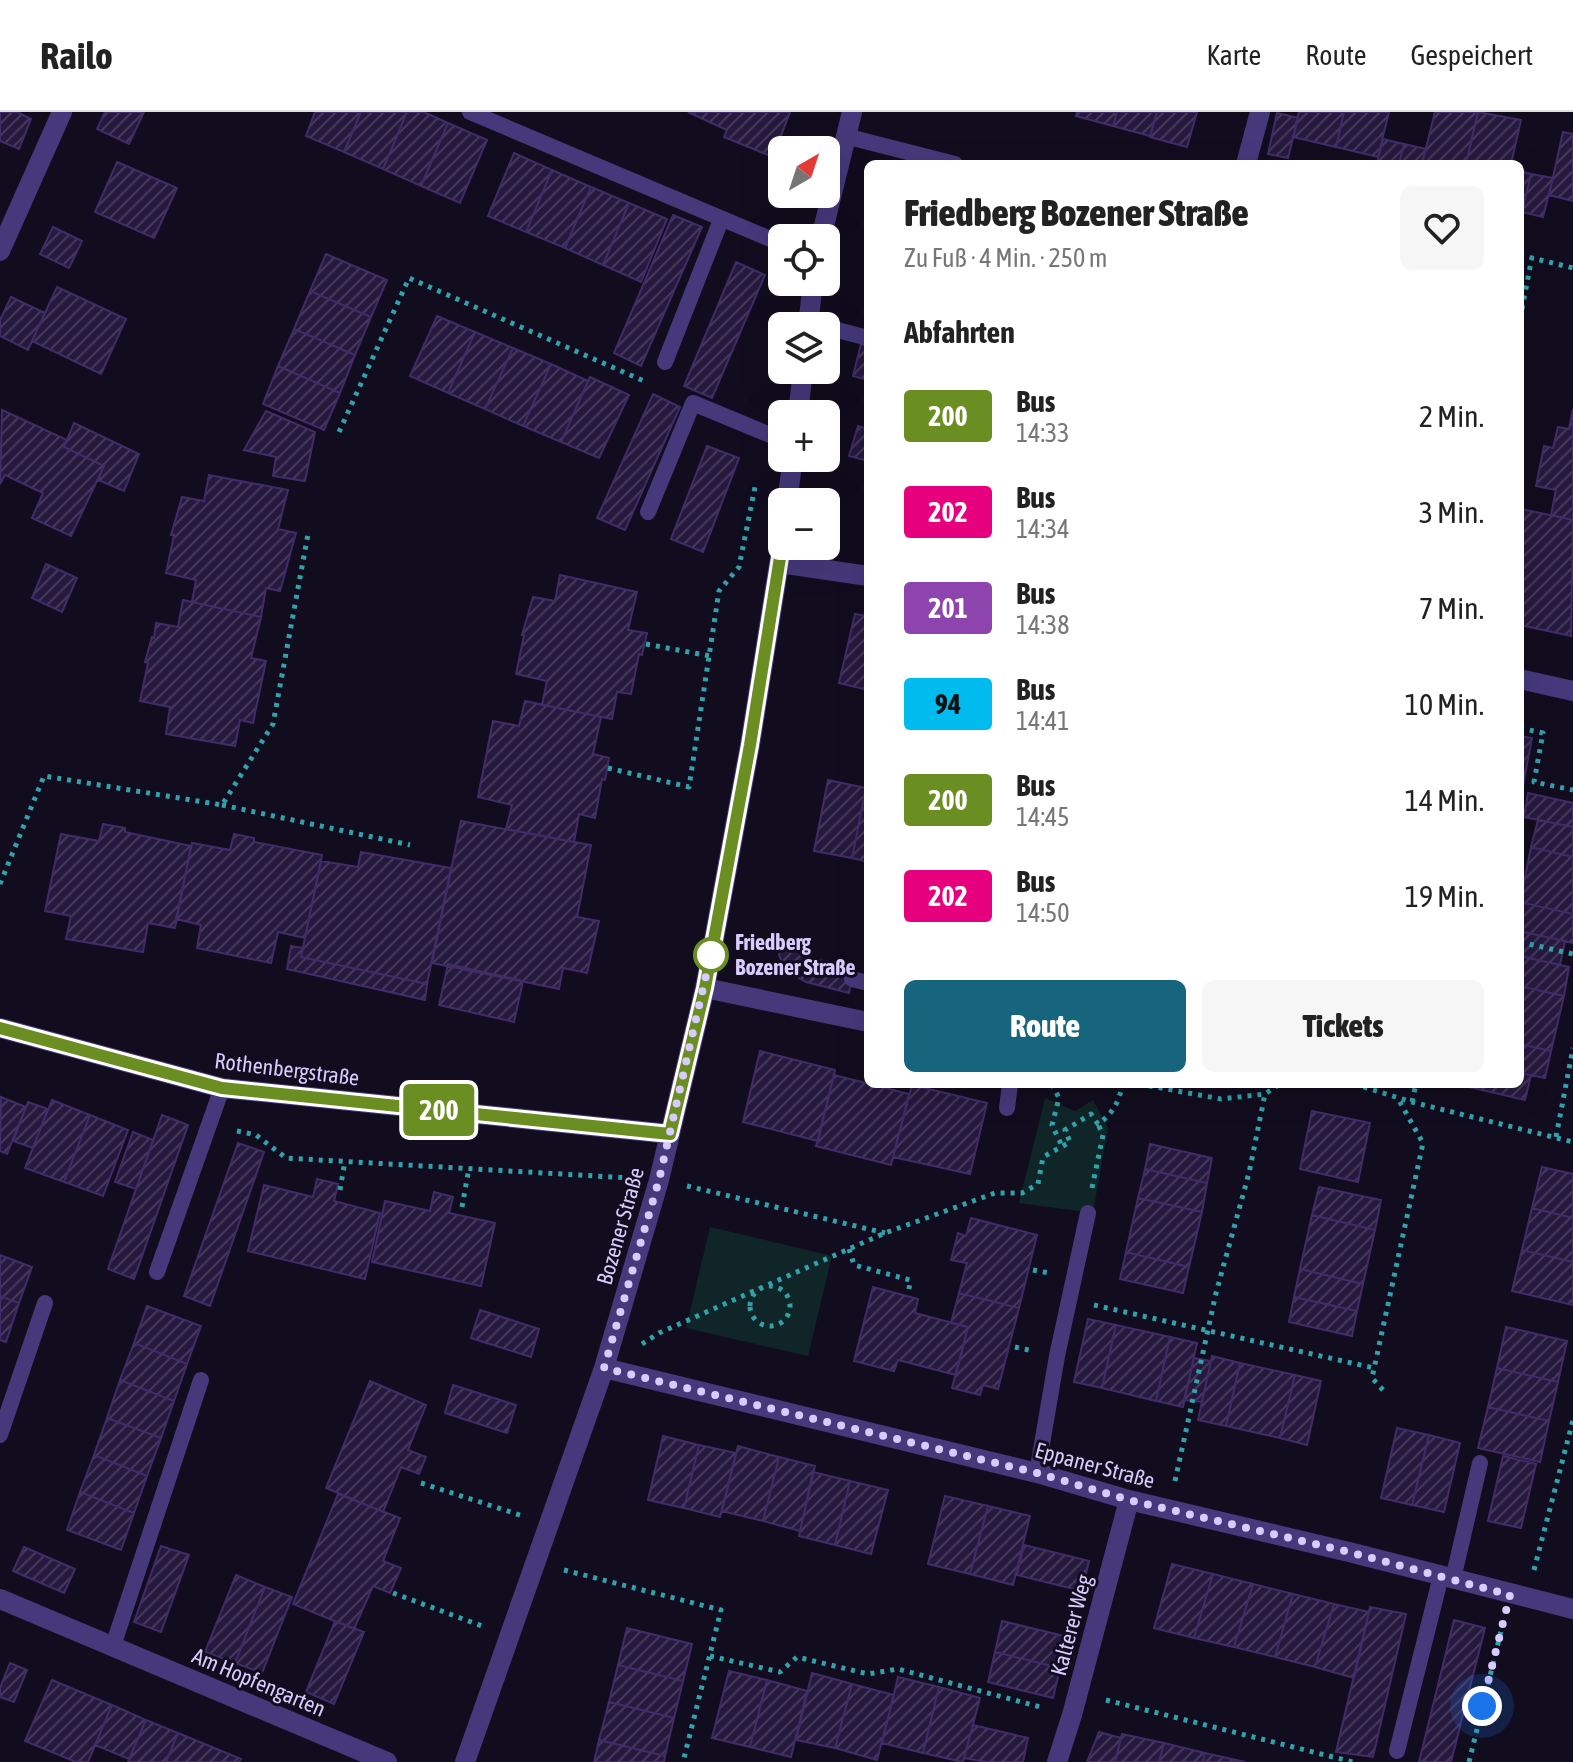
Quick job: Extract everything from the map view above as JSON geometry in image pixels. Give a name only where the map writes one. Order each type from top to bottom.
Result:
[{"type":"street","points":[[0,251],[62,112]]},
{"type":"street","points":[[824,224],[852,112]]},
{"type":"street","points":[[1247,160],[1260,112]]},
{"type":"street","name":"Bozener Straße","points":[[465,1762],[604,1368],[659,1180],[705,988],[780,560]]},
{"type":"street","points":[[805,560],[864,575]]},
{"type":"street","points":[[1524,680],[1573,691]]},
{"type":"street","points":[[705,988],[864,1021]]},
{"type":"street","name":"Rothenbergstraße","points":[[0,1028],[222,1088],[670,1134]]},
{"type":"street","name":"Eppaner Straße","points":[[604,1368],[1037,1473],[1129,1500],[1573,1609]]},
{"type":"street","name":"Kalterer Weg","points":[[1057,1762],[1129,1500]]},
{"type":"street","name":"Am Hopfengarten","points":[[0,1599],[387,1762]]},
{"type":"lane","points":[[470,112],[768,238]]},
{"type":"lane","points":[[845,136],[939,160]]},
{"type":"lane","points":[[665,362],[721,220]]},
{"type":"lane","points":[[840,331],[864,337]]},
{"type":"lane","points":[[648,512],[693,403],[768,434]]},
{"type":"lane","points":[[157,1272],[222,1088]]},
{"type":"lane","points":[[1007,1108],[1010,1088]]},
{"type":"lane","points":[[1037,1473],[1088,1213]]},
{"type":"lane","points":[[0,1435],[45,1303]]},
{"type":"lane","points":[[113,1646],[201,1380]]},
{"type":"lane","points":[[1397,1751],[1480,1463]]},
{"type":"path","points":[[1524,256],[1573,268]]},
{"type":"path","points":[[1524,301],[1532,257]]},
{"type":"path","points":[[339,432],[409,278],[693,403]]},
{"type":"path","points":[[608,768],[689,787],[719,591],[739,567],[768,459]]},
{"type":"path","points":[[222,805],[273,724],[308,534]]},
{"type":"path","points":[[646,644],[710,656]]},
{"type":"path","points":[[1524,729],[1543,733],[1534,782],[1573,790]]},
{"type":"path","points":[[0,884],[44,776],[222,805],[410,845]]},
{"type":"path","points":[[1524,943],[1573,954]]},
{"type":"path","points":[[1556,1137],[1573,1048]]},
{"type":"path","points":[[1054,1088],[1059,1098],[1052,1125],[1062,1146]]},
{"type":"path","points":[[1098,1124],[1117,1107],[1122,1088]]},
{"type":"path","points":[[1161,1088],[1221,1099],[1265,1094],[1274,1088]]},
{"type":"path","points":[[1183,1092],[1184,1088]]},
{"type":"path","points":[[1367,1088],[1573,1142]]},
{"type":"path","points":[[1412,1102],[1415,1088]]},
{"type":"path","points":[[1182,1448],[1207,1332],[1249,1173],[1265,1094]]},
{"type":"path","points":[[1383,1390],[1372,1378],[1423,1143],[1397,1097]]},
{"type":"path","points":[[604,1368],[659,1333],[885,1233],[995,1193],[1022,1193],[1038,1184],[1043,1157],[1070,1142],[1065,1130],[1091,1114],[1103,1135],[1088,1213]]},
{"type":"path","points":[[209,1124],[256,1135],[286,1158],[659,1180],[885,1233]]},
{"type":"path","points":[[340,1190],[345,1161]]},
{"type":"path","points":[[462,1207],[469,1168]]},
{"type":"path","points":[[849,1249],[854,1265],[910,1280],[909,1289]]},
{"type":"path","points":[[763,1287],[776,1287],[789,1300],[788,1314],[773,1326],[759,1323],[750,1307],[754,1294],[763,1287]]},
{"type":"path","points":[[1069,1299],[1374,1368]]},
{"type":"path","points":[[1469,1762],[1573,1420]]},
{"type":"path","points":[[421,1483],[547,1524]]},
{"type":"path","points":[[534,1563],[721,1610],[683,1762]]},
{"type":"path","points":[[393,1593],[509,1636]]},
{"type":"path","points":[[710,1656],[780,1672],[797,1657],[868,1674],[898,1669],[1072,1715]]},
{"type":"path","points":[[1078,1693],[1353,1762]]},
{"type":"green space","points":[[1045,1098],[1075,1111],[1093,1100],[1108,1128],[1093,1213],[1019,1203]]},
{"type":"green space","points":[[710,1227],[832,1256],[808,1356],[686,1328]]},
{"type":"building","points":[[0,112],[17,112],[31,119],[19,149],[0,141]]},
{"type":"building","points":[[105,112],[144,112],[129,144],[97,129]]},
{"type":"building","points":[[315,112],[361,112],[344,152],[306,136]]},
{"type":"building","points":[[361,112],[407,112],[383,169],[344,152]]},
{"type":"building","points":[[407,112],[424,112],[448,123],[421,186],[383,169]]},
{"type":"building","points":[[688,112],[790,112],[781,136],[768,136],[768,155],[724,137],[727,130]]},
{"type":"building","points":[[1077,112],[1117,112],[1113,126],[1076,116]]},
{"type":"building","points":[[1117,112],[1157,112],[1150,136],[1113,126]]},
{"type":"building","points":[[1157,112],[1197,112],[1187,147],[1150,137]]},
{"type":"building","points":[[1299,112],[1344,112],[1336,147],[1293,137]]},
{"type":"building","points":[[1344,112],[1389,112],[1378,157],[1336,147]]},
{"type":"building","points":[[1435,112],[1478,112],[1467,160],[1423,160]]},
{"type":"building","points":[[1478,112],[1521,120],[1512,160],[1467,160]]},
{"type":"building","points":[[1277,113],[1298,118],[1288,158],[1268,154]]},
{"type":"building","points":[[448,123],[487,140],[460,203],[421,186]]},
{"type":"building","points":[[1563,132],[1573,134],[1573,201],[1549,195]]},
{"type":"building","points":[[1383,139],[1404,144],[1400,160],[1378,160]]},
{"type":"building","points":[[1404,144],[1426,149],[1423,160],[1400,160]]},
{"type":"building","points":[[514,153],[552,170],[526,232],[488,216]]},
{"type":"building","points":[[117,162],[177,188],[154,238],[95,212]]},
{"type":"building","points":[[552,170],[591,187],[565,248],[526,232]]},
{"type":"building","points":[[1524,172],[1531,174],[1524,204]]},
{"type":"building","points":[[1531,174],[1553,178],[1543,217],[1524,212]]},
{"type":"building","points":[[591,187],[629,203],[603,265],[565,248]]},
{"type":"building","points":[[629,203],[667,219],[641,282],[603,265]]},
{"type":"building","points":[[673,215],[702,227],[641,366],[614,353]]},
{"type":"building","points":[[53,227],[82,241],[69,268],[40,254]]},
{"type":"building","points":[[326,254],[387,280],[371,317],[310,291]]},
{"type":"building","points":[[736,262],[765,275],[712,398],[684,386]]},
{"type":"building","points":[[57,287],[126,319],[101,374],[32,341]]},
{"type":"building","points":[[310,291],[371,317],[355,355],[294,329]]},
{"type":"building","points":[[11,297],[45,313],[28,350],[0,336],[0,320]]},
{"type":"building","points":[[437,316],[475,332],[448,393],[410,376]]},
{"type":"building","points":[[294,329],[355,355],[340,393],[278,366]]},
{"type":"building","points":[[475,332],[513,348],[485,409],[448,393]]},
{"type":"building","points":[[861,344],[864,345],[864,379],[853,376]]},
{"type":"building","points":[[513,348],[551,364],[523,426],[485,409]]},
{"type":"building","points":[[551,364],[588,381],[561,442],[523,426]]},
{"type":"building","points":[[278,366],[340,393],[324,430],[263,404]]},
{"type":"building","points":[[590,377],[629,395],[599,458],[561,442]]},
{"type":"building","points":[[653,394],[680,407],[625,530],[597,518]]},
{"type":"building","points":[[1573,409],[1573,520],[1551,515],[1556,490],[1536,486],[1544,446],[1553,448],[1558,427],[1569,429]]},
{"type":"building","points":[[2,410],[67,440],[64,447],[104,466],[71,536],[32,518],[43,493],[5,475],[0,484]]},
{"type":"building","points":[[266,411],[315,432],[305,481],[273,476],[276,457],[244,450]]},
{"type":"building","points":[[74,423],[139,454],[124,491],[98,480],[104,466],[64,447]]},
{"type":"building","points":[[858,426],[864,428],[864,460],[849,456]]},
{"type":"building","points":[[707,446],[739,458],[703,552],[671,539]]},
{"type":"building","points":[[209,475],[288,490],[278,529],[296,533],[280,591],[266,588],[261,617],[192,602],[196,580],[166,573],[174,535],[171,535],[182,497],[204,501]]},
{"type":"building","points":[[1524,509],[1573,520],[1571,636],[1524,626]]},
{"type":"building","points":[[46,564],[77,578],[62,612],[32,598]]},
{"type":"building","points":[[560,575],[637,592],[628,630],[647,633],[642,655],[639,654],[631,694],[617,692],[612,719],[542,705],[547,681],[516,674],[522,635],[533,597],[555,601]]},
{"type":"building","points":[[183,600],[261,617],[251,658],[266,661],[253,723],[240,720],[235,746],[166,734],[170,707],[140,701],[148,663],[145,662],[156,623],[178,627]]},
{"type":"building","points":[[855,614],[864,615],[864,689],[839,683]]},
{"type":"building","points":[[525,701],[601,717],[593,754],[609,758],[605,780],[602,779],[595,818],[579,814],[574,842],[506,829],[512,805],[478,797],[493,721],[519,726]]},
{"type":"building","points":[[1524,737],[1532,738],[1524,780]]},
{"type":"building","points":[[828,780],[864,788],[852,858],[814,851]]},
{"type":"building","points":[[1528,793],[1573,803],[1573,827],[1524,817]]},
{"type":"building","points":[[864,798],[864,861],[852,858]]},
{"type":"building","points":[[1538,820],[1573,827],[1573,857],[1531,847]]},
{"type":"building","points":[[461,821],[591,845],[577,917],[599,921],[587,973],[563,968],[559,989],[432,963]]},
{"type":"building","points":[[103,824],[125,828],[125,832],[191,846],[175,928],[148,923],[143,952],[66,939],[71,916],[45,911],[61,834],[99,841]]},
{"type":"building","points":[[234,834],[254,838],[254,842],[322,855],[305,938],[278,932],[271,963],[197,948],[201,925],[176,919],[192,843],[230,850]]},
{"type":"building","points":[[1531,847],[1573,857],[1573,914],[1524,903],[1524,882]]},
{"type":"building","points":[[361,852],[451,868],[427,984],[301,957],[321,861],[358,867]]},
{"type":"building","points":[[1524,903],[1573,914],[1573,943],[1524,932]]},
{"type":"building","points":[[1524,932],[1565,941],[1560,965],[1524,957]]},
{"type":"building","points":[[782,940],[806,945],[807,955],[816,960],[855,965],[849,993],[806,982],[794,975],[779,955]]},
{"type":"building","points":[[291,946],[303,948],[301,957],[427,984],[425,1000],[287,969]]},
{"type":"building","points":[[1524,957],[1569,967],[1564,996],[1524,987]]},
{"type":"building","points":[[448,964],[523,981],[514,1022],[439,1005]]},
{"type":"building","points":[[1524,987],[1564,996],[1551,1051],[1524,1045]]},
{"type":"building","points":[[1524,1045],[1551,1051],[1545,1078],[1524,1074]]},
{"type":"building","points":[[760,1051],[835,1070],[818,1141],[743,1122]]},
{"type":"building","points":[[1524,1074],[1531,1075],[1525,1100],[1474,1088],[1524,1088]]},
{"type":"building","points":[[834,1075],[864,1083],[864,1088],[885,1088],[909,1094],[891,1165],[816,1146]]},
{"type":"building","points":[[911,1088],[924,1088],[987,1103],[970,1174],[893,1157]]},
{"type":"building","points":[[1,1097],[26,1107],[7,1154],[0,1151]]},
{"type":"building","points":[[52,1100],[90,1115],[64,1182],[25,1168]]},
{"type":"building","points":[[28,1102],[48,1109],[33,1148],[13,1141]]},
{"type":"building","points":[[1312,1111],[1370,1123],[1358,1182],[1300,1169]]},
{"type":"building","points":[[90,1115],[128,1130],[103,1196],[64,1182]]},
{"type":"building","points":[[162,1115],[188,1125],[134,1279],[108,1269]]},
{"type":"building","points":[[133,1132],[153,1140],[136,1189],[115,1182]]},
{"type":"building","points":[[238,1143],[264,1152],[210,1306],[184,1296]]},
{"type":"building","points":[[1150,1144],[1212,1158],[1207,1183],[1145,1169]]},
{"type":"building","points":[[1542,1167],[1573,1174],[1573,1218],[1532,1208]]},
{"type":"building","points":[[1145,1169],[1207,1183],[1202,1212],[1138,1198]]},
{"type":"building","points":[[317,1179],[338,1184],[334,1201],[380,1213],[365,1279],[248,1251],[264,1185],[313,1197]]},
{"type":"building","points":[[1319,1187],[1381,1200],[1375,1230],[1312,1215]]},
{"type":"building","points":[[434,1192],[453,1197],[449,1213],[495,1223],[481,1286],[372,1262],[385,1201],[430,1211]]},
{"type":"building","points":[[1138,1198],[1202,1212],[1189,1267],[1126,1252]]},
{"type":"building","points":[[1532,1208],[1573,1218],[1573,1262],[1522,1250]]},
{"type":"building","points":[[1312,1215],[1375,1230],[1363,1284],[1300,1269]]},
{"type":"building","points":[[971,1218],[1037,1235],[1019,1308],[959,1293],[967,1263],[951,1260],[958,1233],[966,1236]]},
{"type":"building","points":[[1522,1250],[1573,1262],[1573,1305],[1512,1291]]},
{"type":"building","points":[[1126,1252],[1189,1267],[1183,1293],[1120,1279]]},
{"type":"building","points":[[0,1255],[32,1267],[19,1303],[0,1296]]},
{"type":"building","points":[[1300,1269],[1363,1284],[1357,1311],[1294,1297]]},
{"type":"building","points":[[873,1287],[918,1299],[915,1313],[968,1327],[956,1375],[898,1360],[894,1371],[854,1361]]},
{"type":"building","points":[[959,1293],[1019,1308],[998,1389],[983,1385],[980,1395],[952,1388],[968,1327],[951,1323]]},
{"type":"building","points":[[0,1296],[19,1303],[6,1342],[0,1340]]},
{"type":"building","points":[[1294,1297],[1357,1311],[1352,1336],[1289,1322]]},
{"type":"building","points":[[147,1306],[201,1326],[187,1364],[134,1343]]},
{"type":"building","points":[[480,1310],[539,1329],[531,1357],[471,1338]]},
{"type":"building","points":[[1088,1319],[1116,1325],[1102,1388],[1074,1382]]},
{"type":"building","points":[[1116,1325],[1170,1337],[1156,1401],[1102,1388]]},
{"type":"building","points":[[1506,1327],[1567,1341],[1558,1382],[1497,1368]]},
{"type":"building","points":[[1170,1337],[1197,1343],[1183,1407],[1156,1401]]},
{"type":"building","points":[[134,1343],[187,1364],[174,1401],[120,1380]]},
{"type":"building","points":[[1212,1356],[1240,1363],[1226,1426],[1198,1420]]},
{"type":"building","points":[[1194,1358],[1211,1361],[1202,1402],[1184,1400]]},
{"type":"building","points":[[1240,1363],[1295,1375],[1280,1438],[1226,1426]]},
{"type":"building","points":[[1497,1368],[1558,1382],[1549,1421],[1488,1407]]},
{"type":"building","points":[[1295,1375],[1321,1381],[1307,1445],[1280,1438]]},
{"type":"building","points":[[120,1380],[174,1401],[161,1438],[107,1418]]},
{"type":"building","points":[[370,1381],[426,1405],[408,1450],[426,1457],[419,1474],[401,1467],[383,1512],[326,1488]]},
{"type":"building","points":[[453,1385],[516,1405],[507,1433],[445,1413]]},
{"type":"building","points":[[1488,1407],[1549,1421],[1540,1462],[1478,1448]]},
{"type":"building","points":[[107,1418],[161,1438],[147,1476],[94,1455]]},
{"type":"building","points":[[1397,1428],[1429,1435],[1412,1505],[1381,1498]]},
{"type":"building","points":[[1429,1435],[1460,1443],[1444,1512],[1412,1505]]},
{"type":"building","points":[[663,1436],[699,1445],[684,1508],[648,1500]]},
{"type":"building","points":[[699,1445],[736,1453],[720,1517],[684,1508]]},
{"type":"building","points":[[738,1446],[779,1457],[763,1521],[722,1511]]},
{"type":"building","points":[[94,1455],[147,1476],[134,1513],[80,1492]]},
{"type":"building","points":[[1503,1456],[1536,1464],[1521,1528],[1488,1521]]},
{"type":"building","points":[[779,1457],[815,1466],[800,1531],[763,1521]]},
{"type":"building","points":[[813,1472],[850,1481],[835,1545],[799,1536]]},
{"type":"building","points":[[850,1481],[888,1490],[871,1554],[835,1545]]},
{"type":"building","points":[[80,1492],[134,1513],[121,1550],[67,1530]]},
{"type":"building","points":[[338,1494],[400,1518],[383,1561],[401,1568],[390,1593],[373,1586],[354,1629],[293,1604]]},
{"type":"building","points":[[945,1496],[988,1506],[970,1574],[928,1564]]},
{"type":"building","points":[[988,1506],[1030,1516],[1013,1585],[970,1574]]},
{"type":"building","points":[[1024,1545],[1089,1561],[1082,1591],[1017,1575]]},
{"type":"building","points":[[161,1546],[189,1555],[161,1632],[134,1622]]},
{"type":"building","points":[[24,1547],[75,1569],[64,1593],[13,1571]]},
{"type":"building","points":[[1172,1564],[1213,1574],[1194,1638],[1154,1628]]},
{"type":"building","points":[[1213,1574],[1253,1584],[1234,1647],[1194,1638]]},
{"type":"building","points":[[236,1575],[265,1587],[235,1663],[205,1652]]},
{"type":"building","points":[[1253,1584],[1293,1594],[1275,1657],[1234,1647]]},
{"type":"building","points":[[265,1587],[292,1597],[262,1673],[235,1663]]},
{"type":"building","points":[[1293,1594],[1334,1604],[1315,1667],[1275,1657]]},
{"type":"building","points":[[1334,1604],[1369,1612],[1354,1678],[1315,1667]]},
{"type":"building","points":[[1370,1607],[1406,1614],[1373,1757],[1336,1752]]},
{"type":"building","points":[[1454,1620],[1485,1628],[1451,1762],[1419,1762]]},
{"type":"building","points":[[335,1621],[364,1632],[334,1704],[306,1692]]},
{"type":"building","points":[[1002,1621],[1068,1637],[1060,1668],[995,1652]]},
{"type":"building","points":[[627,1628],[692,1644],[683,1681],[618,1665]]},
{"type":"building","points":[[995,1652],[1060,1668],[1053,1698],[988,1682]]},
{"type":"building","points":[[10,1663],[27,1670],[14,1702],[0,1697],[0,1688]]},
{"type":"building","points":[[618,1665],[683,1681],[674,1718],[609,1702]]},
{"type":"building","points":[[729,1671],[767,1680],[750,1747],[712,1738]]},
{"type":"building","points":[[812,1673],[852,1684],[835,1748],[796,1740]]},
{"type":"building","points":[[898,1677],[939,1687],[923,1753],[882,1743]]},
{"type":"building","points":[[52,1680],[112,1705],[88,1762],[76,1762],[25,1741]]},
{"type":"building","points":[[767,1680],[807,1691],[791,1757],[750,1747]]},
{"type":"building","points":[[852,1684],[894,1695],[877,1760],[835,1748]]},
{"type":"building","points":[[939,1687],[980,1698],[963,1762],[923,1753]]},
{"type":"building","points":[[609,1702],[674,1718],[665,1756],[599,1740]]},
{"type":"building","points":[[112,1705],[146,1720],[129,1759],[95,1745]]},
{"type":"building","points":[[146,1720],[178,1733],[166,1762],[128,1762]]},
{"type":"building","points":[[973,1725],[1028,1738],[1023,1762],[986,1762],[964,1758]]},
{"type":"building","points":[[1099,1732],[1121,1738],[1115,1762],[1087,1762]]},
{"type":"building","points":[[178,1733],[241,1759],[239,1762],[166,1762]]},
{"type":"building","points":[[1122,1734],[1164,1743],[1159,1762],[1115,1762]]},
{"type":"building","points":[[599,1740],[665,1756],[664,1762],[594,1762]]},
{"type":"building","points":[[1164,1743],[1205,1753],[1203,1762],[1159,1762]]},
{"type":"building","points":[[1205,1753],[1245,1762],[1203,1762]]},
{"type":"bus line","name":"200","points":[[0,1028],[222,1088],[670,1134],[705,988],[780,560]]},
{"type":"place","name":"Friedberg Bozener Straße","points":[[711,955]]},
{"type":"route","points":[[711,955],[713,945],[659,1180],[604,1368],[1037,1473],[1129,1500],[1349,1552],[1510,1595],[1482,1706]]}]
